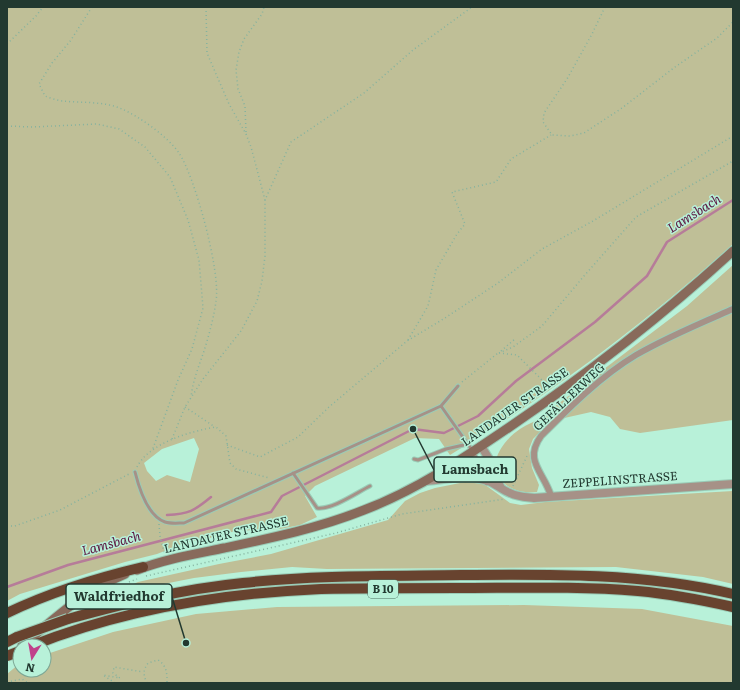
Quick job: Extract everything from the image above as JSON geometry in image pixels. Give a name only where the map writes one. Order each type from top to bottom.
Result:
[{"type":"highway","points":[[7,613],[72,586],[143,567]]},
{"type":"highway","name":"B 10","points":[[32,638],[68,619],[124,603],[185,591],[243,583],[314,577],[478,575],[608,577],[670,582],[733,594]]},
{"type":"highway","name":"B 10","points":[[52,639],[82,628],[167,607],[246,595],[319,590],[542,588],[607,589],[668,595],[733,607]]},
{"type":"main road","name":"LANDAUER STRASSE","points":[[28,638],[88,593],[143,567],[269,538],[330,522],[371,507],[406,491],[424,481],[557,395],[679,299],[733,251]]},
{"type":"street","name":"GEFÄLLERWEG","points":[[551,496],[536,463],[534,449],[541,436],[593,387],[636,355],[733,309]]},
{"type":"street","points":[[473,448],[482,474],[488,481]]},
{"type":"street","points":[[473,448],[490,462],[495,477],[501,488]]},
{"type":"street","points":[[424,481],[448,478],[470,478],[488,481]]},
{"type":"street","name":"ZEPPELINSTRASSE","points":[[488,481],[510,493],[522,497],[733,484]]},
{"type":"lane","points":[[135,472],[138,486],[146,502],[158,518],[167,523],[184,524],[441,406],[458,386]]},
{"type":"lane","points":[[441,406],[473,448]]},
{"type":"lane","points":[[414,459],[418,460],[446,449],[473,448]]},
{"type":"lane","points":[[293,473],[317,508],[322,509],[329,507],[370,486]]},
{"type":"path","points":[[7,44],[36,16],[43,7]]},
{"type":"path","points":[[92,7],[71,40],[52,63],[39,84],[44,96],[60,101],[103,104],[121,108],[142,120],[167,139],[179,153],[191,177],[211,254],[216,280],[216,300],[204,351],[192,383],[190,399]]},
{"type":"path","points":[[172,439],[185,407],[203,379],[241,332],[257,301],[262,281],[265,256],[265,200],[251,147],[246,134],[229,104],[207,53],[206,7]]},
{"type":"path","points":[[246,134],[245,106],[238,89],[236,70],[239,52],[244,39],[262,14],[264,7]]},
{"type":"path","points":[[265,200],[291,142],[364,93],[413,50],[472,7]]},
{"type":"path","points":[[552,135],[543,122],[544,113],[567,79],[605,7]]},
{"type":"path","points":[[407,341],[428,306],[436,270],[457,234],[465,224],[452,192],[496,182],[511,159],[552,135],[570,136],[584,132],[622,108],[675,67],[717,38],[733,22]]},
{"type":"path","points":[[7,126],[32,127],[96,124],[119,129],[145,147],[170,177],[188,220],[199,260],[204,308],[192,349],[178,380],[152,451],[159,445],[172,439],[216,427]]},
{"type":"path","points":[[227,445],[260,457],[298,437],[329,407],[407,341],[458,310],[542,249],[593,221],[733,136]]},
{"type":"path","points":[[499,353],[513,347],[542,326],[636,217],[733,161]]},
{"type":"path","points":[[458,386],[515,339]]},
{"type":"path","points":[[499,353],[517,355],[545,384]]},
{"type":"path","points":[[185,407],[216,427],[226,436],[230,463],[236,470],[278,480]]},
{"type":"path","points":[[128,582],[142,577],[336,533],[402,514],[502,501],[507,498],[528,454],[534,449]]},
{"type":"path","points":[[7,526],[15,526],[60,510],[117,479]]},
{"type":"path","points":[[158,518],[160,536],[164,549]]},
{"type":"path","points":[[147,683],[143,672],[148,663],[158,660],[163,663],[166,669],[167,683]]},
{"type":"path","points":[[115,683],[103,675],[120,678],[112,674],[114,667],[143,672]]},
{"type":"path","points":[[7,682],[22,679],[28,683]]},
{"type":"green space","points":[[7,7],[733,7],[733,244],[666,302],[561,382],[488,432],[450,455],[439,439],[415,438],[315,486],[305,496],[317,517],[300,525],[280,529],[235,531],[210,538],[187,542],[157,554],[125,562],[20,594],[7,601]],"holes":[[[194,438],[199,449],[190,482],[167,475],[156,481],[147,471],[144,463],[162,449]]]},
{"type":"green space","points":[[733,265],[733,420],[640,433],[620,429],[610,417],[591,412],[551,421],[533,439],[529,449],[532,468],[539,485],[537,492],[527,492],[513,489],[501,480],[497,473],[496,459],[503,445],[514,433],[545,415],[687,306]]},
{"type":"green space","points":[[465,482],[484,484],[510,503],[521,505],[545,502],[733,491],[733,584],[703,577],[616,567],[327,569],[292,567],[194,578],[108,595],[138,582],[271,554],[388,520],[405,501],[420,493],[435,488]]},
{"type":"green space","points":[[524,605],[642,609],[733,626],[733,683],[7,683],[7,674],[12,670],[12,678],[52,678],[52,652],[113,632],[196,614],[277,607]]},
{"type":"waterway","name":"Lamsbach","points":[[7,587],[68,565],[271,512],[282,496],[413,429],[444,433],[478,416],[516,381],[595,322],[647,276],[667,242],[733,200]]},
{"type":"waterway","points":[[167,515],[181,514],[191,511],[211,497]]},
{"type":"place","name":"Lamsbach","points":[[413,429]]},
{"type":"place","name":"Waldfriedhof","points":[[186,643]]}]
